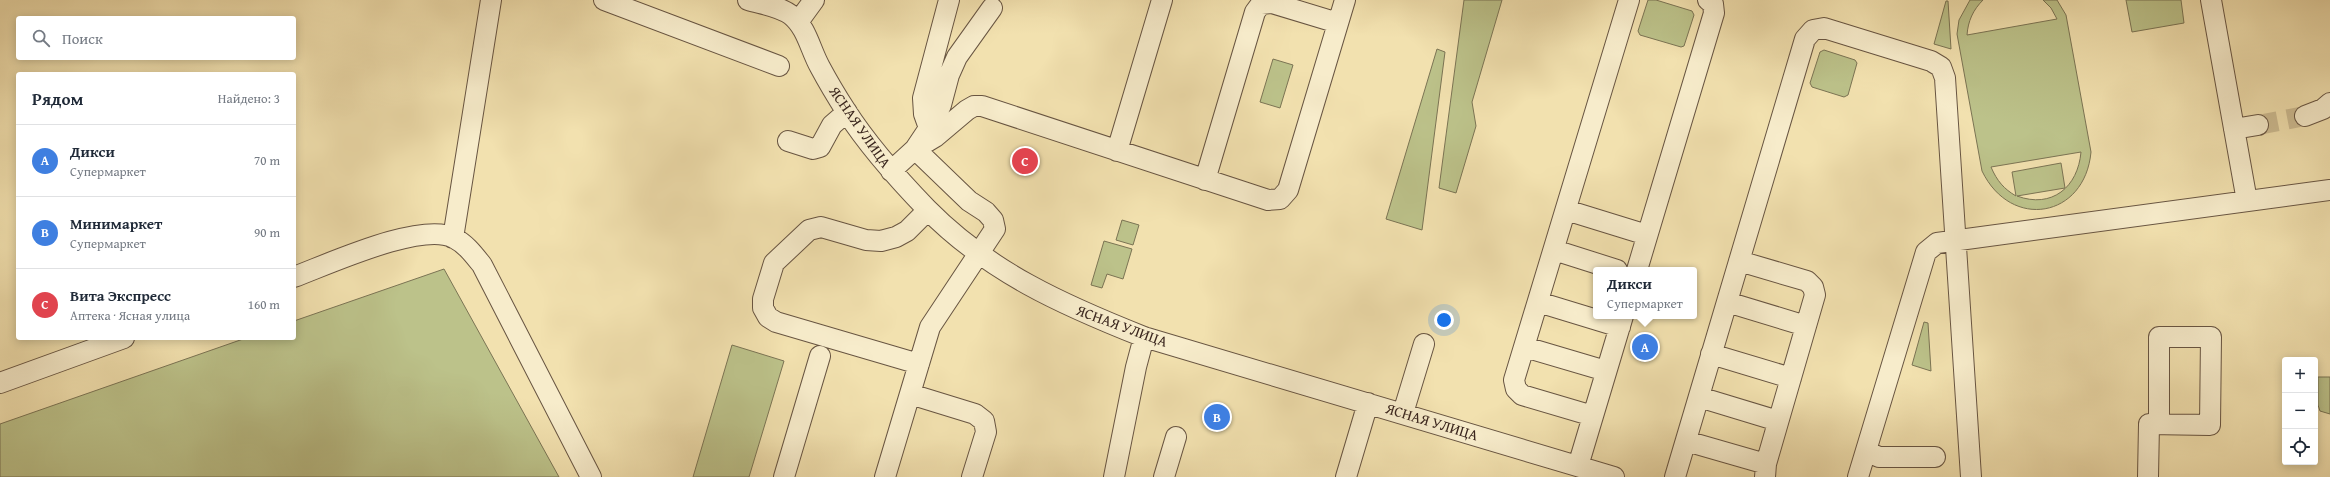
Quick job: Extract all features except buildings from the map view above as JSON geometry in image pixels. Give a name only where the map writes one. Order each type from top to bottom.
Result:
[{"type":"street","points":[[453,238],[490,0]]},
{"type":"street","points":[[604,0],[779,66]]},
{"type":"street","name":"ЯСНАЯ УЛИЦА","points":[[748,0],[782,10],[798,22],[805,32],[819,66],[846,112],[891,171],[928,210],[980,253],[1025,284],[1083,313],[1144,337],[1614,477]]},
{"type":"street","points":[[798,22],[814,0]]},
{"type":"street","points":[[929,128],[924,114],[923,98],[949,0]]},
{"type":"street","points":[[1117,151],[1162,0]]},
{"type":"street","points":[[891,171],[915,149],[935,137],[967,110],[974,106],[982,106],[1268,200],[1280,199],[1288,190],[1345,0]]},
{"type":"street","points":[[1593,416],[1522,394],[1516,389],[1514,380],[1629,0]]},
{"type":"street","points":[[1638,267],[1714,13],[1712,4],[1708,0]]},
{"type":"street","points":[[2212,0],[2247,201]]},
{"type":"street","points":[[1205,180],[1255,12],[1261,4],[1272,3],[1338,23]]},
{"type":"street","points":[[915,149],[929,128],[941,105],[949,75],[957,57],[992,8]]},
{"type":"street","points":[[1675,477],[1805,39],[1813,30],[1824,28],[1931,61],[1941,67],[1945,78],[1971,477]]},
{"type":"street","points":[[2305,116],[2323,109],[2330,103]]},
{"type":"street","points":[[788,141],[813,148],[820,147],[832,126],[846,112]]},
{"type":"street","points":[[2234,129],[2258,125]]},
{"type":"street","points":[[886,477],[930,327],[995,229],[993,220],[986,212],[969,201],[915,149]]},
{"type":"street","points":[[1858,477],[1926,252],[1938,243],[2330,190]]},
{"type":"street","points":[[919,364],[776,322],[768,317],[763,308],[763,299],[774,263],[809,230],[821,227],[866,240],[881,241],[896,237],[907,231],[928,210]]},
{"type":"street","points":[[1566,210],[1647,235]]},
{"type":"street","points":[[296,276],[407,236],[438,233],[453,238],[469,249],[482,265],[592,477]]},
{"type":"street","points":[[1554,250],[1608,267]]},
{"type":"street","points":[[1686,441],[1765,471],[1815,295],[1813,287],[1808,281],[1739,261]]},
{"type":"street","points":[[1538,302],[1593,315]]},
{"type":"street","points":[[1727,302],[1806,326]]},
{"type":"street","points":[[1578,466],[1621,322],[1609,319]]},
{"type":"street","points":[[1114,477],[1136,367],[1144,337]]},
{"type":"street","points":[[2148,477],[2149,424],[2210,425],[2211,337],[2159,337],[2158,424]]},
{"type":"street","points":[[0,383],[118,340]]},
{"type":"street","points":[[1403,413],[1424,344]]},
{"type":"street","points":[[1525,347],[1606,371]]},
{"type":"street","points":[[1711,354],[1791,378]]},
{"type":"street","points":[[784,477],[820,356]]},
{"type":"street","points":[[910,394],[976,414],[984,421],[986,432],[972,477]]},
{"type":"street","points":[[1699,397],[1778,421]]},
{"type":"street","points":[[1346,477],[1368,403]]},
{"type":"street","points":[[1164,477],[1176,437]]},
{"type":"street","points":[[1866,451],[1879,457],[1935,457]]},
{"type":"green space","points":[[1464,0],[1502,0],[1472,102],[1476,126],[1456,193],[1439,188]]},
{"type":"green space","points":[[1648,0],[1656,0],[1692,11],[1694,15],[1684,46],[1681,47],[1640,35],[1638,31]]},
{"type":"green space","points":[[1970,0],[1983,0],[1976,8],[1972,16],[1967,35],[2057,19],[2051,8],[2043,0],[2057,0],[2066,15],[2091,152],[2086,174],[2076,191],[2062,203],[2045,209],[2028,209],[2010,203],[1995,190],[1982,171],[1957,34],[1959,20]],"holes":[[[2081,152],[2079,164],[2069,185],[2061,192],[2052,197],[2041,200],[2017,196],[2065,188],[2061,163],[2012,172],[2016,196],[2001,184],[1991,167]]]},
{"type":"green space","points":[[2126,0],[2181,0],[2184,23],[2132,32]]},
{"type":"green space","points":[[1946,1],[1948,1],[1951,49],[1934,44]]},
{"type":"green space","points":[[1437,49],[1445,52],[1422,230],[1386,219]]},
{"type":"green space","points":[[1824,50],[1855,60],[1857,63],[1848,95],[1844,97],[1812,87],[1810,83],[1820,52]]},
{"type":"green space","points":[[1273,59],[1293,65],[1280,108],[1260,102]]},
{"type":"green space","points":[[1122,220],[1139,225],[1133,245],[1116,240]]},
{"type":"green space","points":[[1104,241],[1132,249],[1123,279],[1107,274],[1102,288],[1091,285]]},
{"type":"green space","points":[[444,269],[559,477],[0,477],[0,424],[240,340],[296,340],[296,320]]},
{"type":"green space","points":[[1924,322],[1928,323],[1931,371],[1912,365]]},
{"type":"green space","points":[[732,345],[784,361],[749,477],[693,477]]},
{"type":"green space","points":[[2318,377],[2330,377],[2330,414],[2320,411],[2318,405]]},
{"type":"tunnel","points":[[2258,125],[2305,116]]},
{"type":"place","name":"Вита Экспресс","points":[[1025,161]]},
{"type":"place","name":"Дикси","points":[[1645,347]]},
{"type":"place","name":"Минимаркет","points":[[1217,417]]}]
